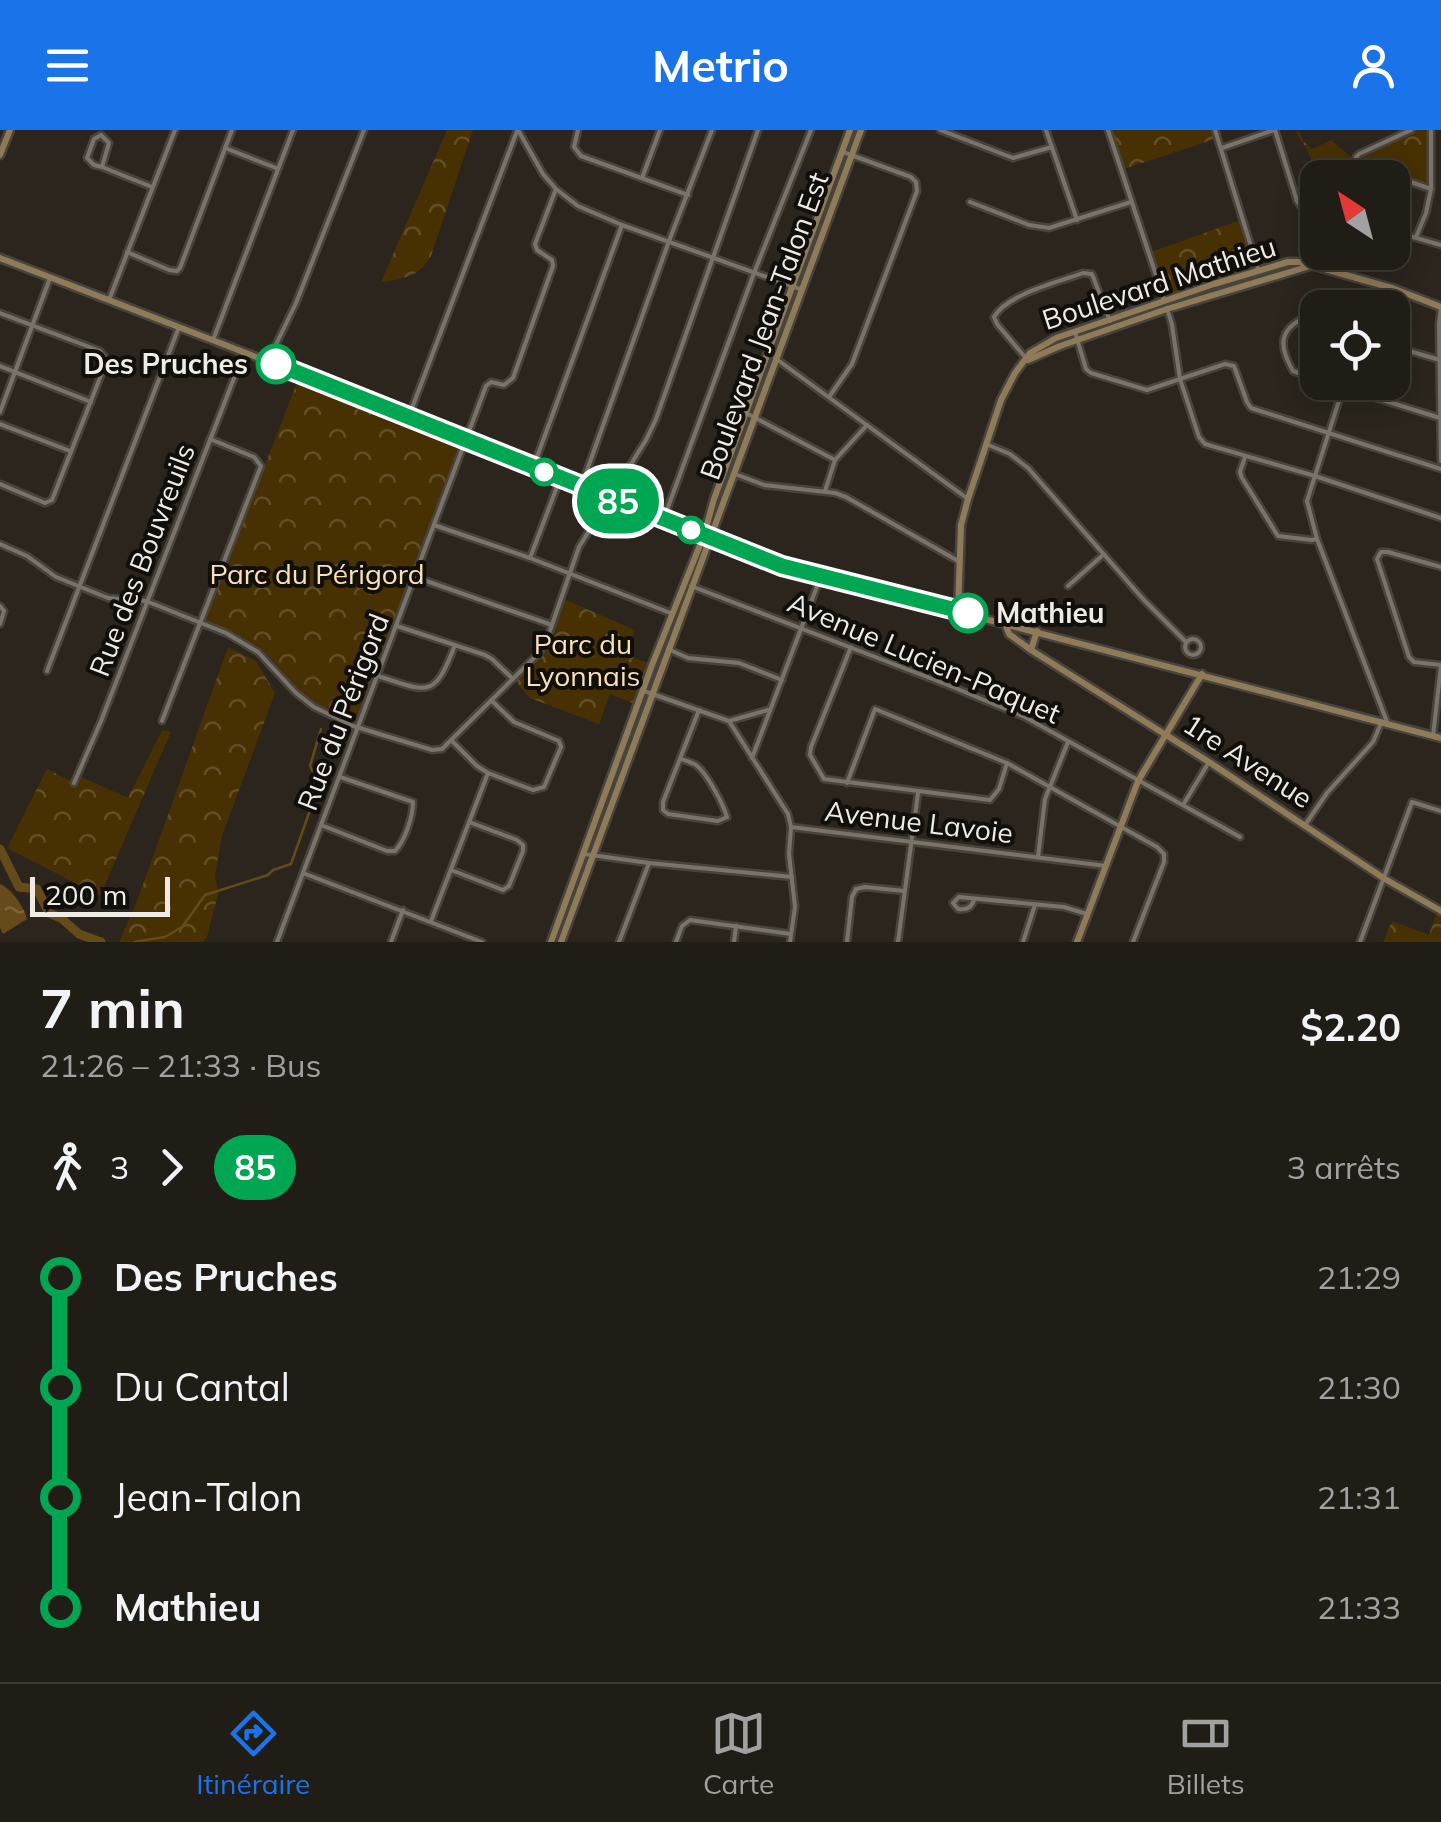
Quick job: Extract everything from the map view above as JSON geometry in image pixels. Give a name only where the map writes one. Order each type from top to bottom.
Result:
[{"type":"street","points":[[0,155],[10,130]]},
{"type":"street","points":[[110,300],[174,130]]},
{"type":"street","points":[[127,252],[177,271],[232,130]]},
{"type":"street","points":[[213,340],[293,130]]},
{"type":"street","points":[[268,360],[296,302],[364,130]]},
{"type":"street","points":[[409,416],[518,130]]},
{"type":"street","points":[[518,130],[556,189],[578,206],[796,288]]},
{"type":"street","points":[[578,130],[574,147],[577,154],[688,195]]},
{"type":"street","points":[[642,178],[660,130]]},
{"type":"street","points":[[581,487],[668,241],[712,130]]},
{"type":"street","points":[[0,544],[27,556],[56,577],[108,598],[146,601],[243,642],[304,700],[359,728],[432,750],[442,749],[540,652],[587,532],[656,419],[758,130]]},
{"type":"street","points":[[664,519],[811,130]]},
{"type":"street","name":"Boulevard Jean-Talon Est","points":[[707,536],[734,474],[750,414],[850,130]]},
{"type":"street","name":"Boulevard Jean-Talon Est","points":[[707,536],[714,498],[776,358],[796,288],[860,130]]},
{"type":"street","points":[[940,130],[1013,158],[1052,147]]},
{"type":"street","points":[[1046,130],[1076,220]]},
{"type":"street","points":[[1108,130],[1172,326],[1180,378],[1198,437],[1205,444],[1441,518]]},
{"type":"street","points":[[1215,130],[1261,281]]},
{"type":"street","points":[[1220,149],[1275,130],[1300,206]]},
{"type":"street","points":[[1411,130],[1360,154],[1356,161],[1431,188]]},
{"type":"street","points":[[1416,237],[1431,188],[1430,130]]},
{"type":"street","points":[[102,167],[109,142],[100,135],[87,158],[94,164],[152,187]]},
{"type":"street","points":[[225,148],[278,169]]},
{"type":"street","points":[[829,397],[852,364],[917,191],[911,178],[842,152]]},
{"type":"street","name":"Rue du Périgord","points":[[278,942],[486,386],[491,382],[504,385],[512,378],[553,266],[552,260],[535,244],[556,189]]},
{"type":"street","points":[[970,202],[1039,227],[1058,226],[1131,202]]},
{"type":"street","points":[[534,468],[622,225]]},
{"type":"street","points":[[1410,236],[1441,245]]},
{"type":"street","points":[[0,258],[268,360],[782,566],[1437,737],[1441,665],[1414,662],[1409,657],[1377,559],[1384,552],[1441,567]]},
{"type":"street","name":"Boulevard Mathieu","points":[[1027,360],[1164,300],[1258,270],[1300,262]]},
{"type":"street","name":"Boulevard Mathieu","points":[[958,611],[961,525],[968,499],[1008,386],[1030,353],[1075,332],[1167,310],[1300,269]]},
{"type":"street","name":"Boulevard Mathieu","points":[[1325,270],[1394,289],[1441,308]]},
{"type":"street","points":[[1027,360],[994,318],[999,309],[1028,293],[1088,273],[1094,276],[1111,324]]},
{"type":"street","points":[[0,412],[50,278]]},
{"type":"street","points":[[1441,308],[1441,461]]},
{"type":"street","points":[[0,313],[106,356],[54,496],[49,502],[40,501],[0,484]]},
{"type":"street","points":[[1300,320],[1282,340],[1293,371],[1300,374]]},
{"type":"street","points":[[48,671],[179,327]]},
{"type":"street","points":[[1075,332],[1086,369],[1092,374],[1148,390],[1225,364],[1234,366],[1251,408],[1441,469]]},
{"type":"street","points":[[1410,351],[1440,360]]},
{"type":"street","name":"Rue des Bouvreuils","points":[[74,783],[244,352]]},
{"type":"street","points":[[776,358],[968,499]]},
{"type":"street","points":[[0,366],[91,402]]},
{"type":"street","points":[[1305,825],[1327,793],[1374,742],[1384,722],[1307,501],[1339,400]]},
{"type":"street","points":[[1382,400],[1440,418]]},
{"type":"street","points":[[750,414],[836,460]]},
{"type":"street","points":[[0,424],[71,452]]},
{"type":"street","points":[[825,492],[836,460],[868,425]]},
{"type":"street","points":[[162,722],[261,466],[254,457],[210,439]]},
{"type":"street","points":[[986,444],[1010,454],[1028,468],[1186,642]]},
{"type":"street","points":[[1245,457],[1242,478],[1278,536],[1318,539]]},
{"type":"street","points":[[734,474],[764,485],[846,497],[960,562]]},
{"type":"street","points":[[530,558],[560,479]]},
{"type":"street","points":[[434,525],[674,614]]},
{"type":"street","points":[[561,942],[707,536]]},
{"type":"street","points":[[551,942],[642,691],[707,536]]},
{"type":"street","points":[[1068,586],[1104,554]]},
{"type":"street","points":[[752,758],[821,576]]},
{"type":"street","points":[[415,577],[552,625]]},
{"type":"street","name":"Avenue Lucien-Paquet","points":[[692,586],[1025,717],[1240,838]]},
{"type":"street","points":[[0,606],[4,611],[0,624]]},
{"type":"street","name":"1re Avenue","points":[[1006,623],[1009,634],[1031,650],[1385,879],[1441,911]]},
{"type":"street","points":[[396,626],[492,659],[512,679]]},
{"type":"street","points":[[1031,650],[1037,631]]},
{"type":"street","points":[[378,676],[419,689],[428,688],[442,675],[455,644]]},
{"type":"street","points":[[851,648],[810,751],[824,779],[990,800],[999,789],[1007,763]]},
{"type":"street","points":[[668,649],[688,658],[740,663],[782,680]]},
{"type":"street","points":[[1077,942],[1138,781],[1202,674]]},
{"type":"street","points":[[642,691],[729,721],[770,710]]},
{"type":"street","points":[[452,741],[476,766],[488,772],[538,790],[546,784],[561,748],[556,739],[514,722],[492,701]]},
{"type":"street","points":[[848,783],[875,709],[1007,763],[1049,786],[1164,854],[1133,942]]},
{"type":"street","points":[[680,758],[704,773],[725,809],[724,819],[668,814],[663,810],[664,802],[680,758],[699,710]]},
{"type":"street","name":"Avenue Lavoie","points":[[729,721],[788,814],[791,826],[1106,866]]},
{"type":"street","points":[[1038,858],[1045,799],[1068,741]]},
{"type":"street","points":[[1182,805],[1209,762]]},
{"type":"street","points":[[431,921],[488,772]]},
{"type":"street","points":[[321,825],[387,850],[394,851],[400,846],[413,802],[340,777]]},
{"type":"street","points":[[898,942],[918,793]]},
{"type":"street","points":[[1360,942],[1412,802],[1441,811]]},
{"type":"street","points":[[451,870],[503,890],[509,886],[523,851],[517,840],[468,822]]},
{"type":"street","points":[[790,942],[796,907],[789,854],[791,826]]},
{"type":"street","points":[[584,854],[792,877]]},
{"type":"street","points":[[619,942],[649,864]]},
{"type":"street","points":[[303,873],[482,942]]},
{"type":"street","points":[[847,942],[856,889],[904,891]]},
{"type":"street","points":[[974,900],[1064,907],[1087,914]]},
{"type":"street","points":[[1023,942],[1035,905]]},
{"type":"street","points":[[391,942],[402,910]]},
{"type":"street","points":[[676,942],[682,926],[690,920],[792,934]]},
{"type":"street","points":[[734,942],[736,926]]},
{"type":"green space","points":[[447,130],[473,130],[431,256],[416,273],[381,282]]},
{"type":"green space","points":[[1108,130],[1215,130],[1218,138],[1121,170]]},
{"type":"green space","points":[[1299,130],[1312,149],[1331,140],[1356,157],[1411,130],[1431,130],[1431,189],[1410,182],[1410,160],[1311,160],[1296,132]]},
{"type":"green space","points":[[1238,221],[1253,266],[1167,295],[1151,252]]},
{"type":"green space","name":"Parc du Périgord","points":[[298,380],[456,441],[458,447],[358,718],[335,714],[317,705],[260,648],[205,619]]},
{"type":"green space","name":"Parc du Lyonnais","points":[[561,598],[635,630],[625,654],[652,665],[637,705],[610,694],[599,724],[530,698],[513,679],[540,652]]},
{"type":"green space","points":[[563,645],[607,662],[599,683],[576,699],[557,696],[547,689]]},
{"type":"green space","points":[[228,647],[256,661],[275,693],[222,836],[215,875],[218,894],[207,937],[203,942],[119,942],[136,904]]},
{"type":"green space","points":[[162,730],[171,732],[100,896],[7,848],[47,769],[73,782],[77,775],[128,798]]},
{"type":"green space","points":[[1441,901],[1441,942],[1383,942],[1392,921],[1429,935]]},
{"type":"water","points":[[0,884],[17,899],[27,919],[3,934],[0,928]]},
{"type":"waterway","points":[[134,942],[165,937],[182,927],[205,895],[291,864],[319,785],[310,766],[321,729]]},
{"type":"waterway","points":[[0,849],[19,887],[37,889],[49,913],[79,934],[101,942]]},
{"type":"bus line","name":"85","points":[[276,364],[782,566],[968,613]]},
{"type":"place","name":"Des Pruches","points":[[276,364]]},
{"type":"place","name":"Mathieu","points":[[968,613]]}]
